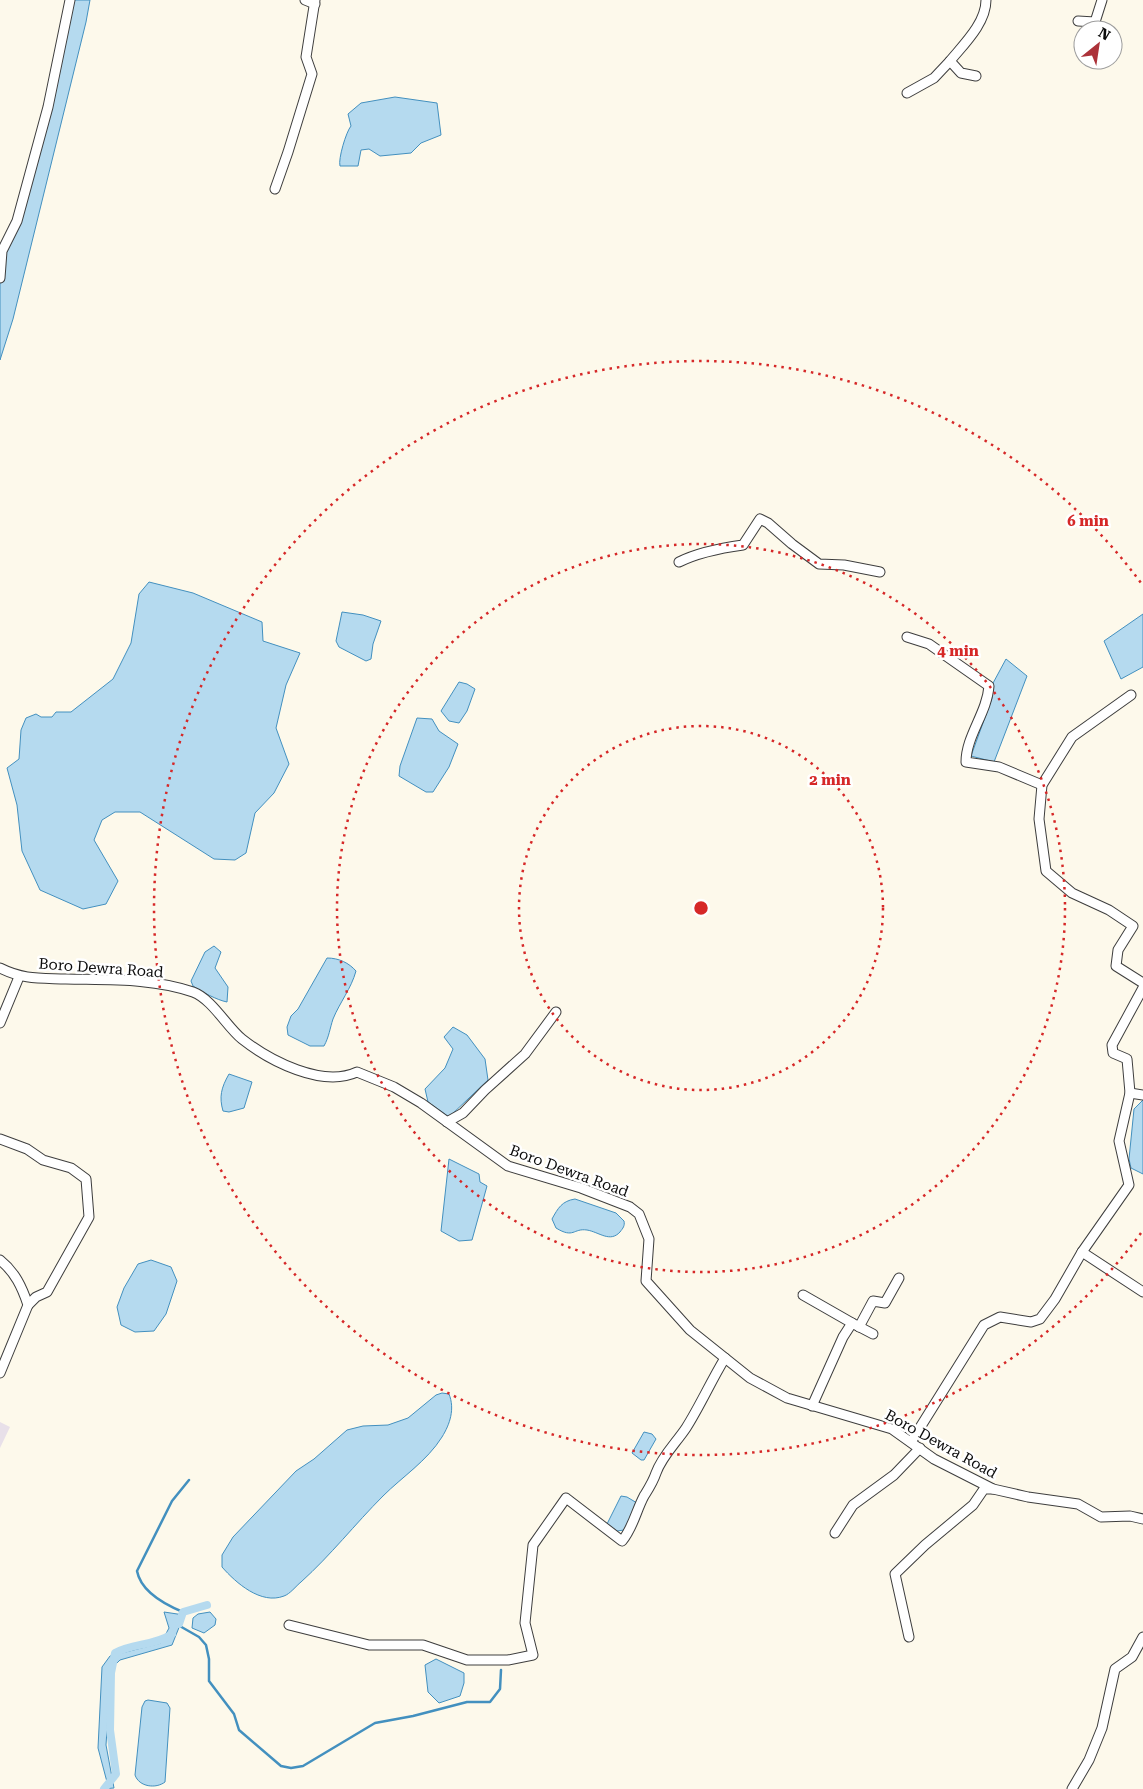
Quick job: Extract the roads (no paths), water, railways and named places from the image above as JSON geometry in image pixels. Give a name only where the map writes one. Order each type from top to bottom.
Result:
[{"type":"street","points":[[0,278],[2,251],[17,221],[48,107],[70,0]]},
{"type":"street","points":[[274,189],[288,152],[312,74],[306,57],[315,2],[305,0]]},
{"type":"street","points":[[907,93],[934,78],[950,61],[976,29],[986,7],[986,0]]},
{"type":"street","points":[[1097,20],[1102,0]]},
{"type":"street","points":[[950,61],[961,73],[976,76]]},
{"type":"street","points":[[679,562],[690,556],[720,548],[743,545],[760,519],[768,523],[792,544],[820,564],[844,565],[880,572]]},
{"type":"street","points":[[907,637],[930,644],[989,686],[988,700],[966,752],[966,762],[999,767],[1042,785]]},
{"type":"street","points":[[1131,695],[1072,737],[1042,785],[1039,819],[1046,872],[1072,893],[1108,910],[1133,926],[1118,950],[1116,966],[1143,983]]},
{"type":"street","name":"Boro Dewra Road","points":[[0,968],[19,977],[123,980],[163,984],[196,993],[220,1014],[242,1038],[282,1064],[325,1077],[345,1078],[357,1072],[394,1087],[508,1166],[581,1188],[630,1208],[639,1214],[649,1239],[646,1281],[684,1324],[750,1378],[787,1398],[892,1429],[934,1459],[993,1489],[1028,1497],[1078,1504],[1101,1517],[1130,1516],[1143,1519]]},
{"type":"street","points":[[0,1023],[19,977]]},
{"type":"street","points":[[911,1442],[984,1325],[1000,1317],[1031,1322],[1040,1319],[1055,1299],[1082,1252],[1129,1185],[1119,1141],[1130,1093],[1126,1059],[1113,1053],[1112,1045],[1143,988]]},
{"type":"street","points":[[447,1122],[463,1113],[524,1054],[556,1012]]},
{"type":"street","points":[[1130,1093],[1143,1095]]},
{"type":"street","points":[[0,1139],[27,1148],[43,1160],[71,1168],[84,1176],[88,1187],[90,1209],[86,1226],[47,1292],[36,1297],[28,1305],[0,1373]]},
{"type":"street","points":[[1082,1252],[1143,1292]]},
{"type":"street","points":[[0,1260],[10,1268],[22,1289],[28,1305]]},
{"type":"street","points":[[812,1406],[843,1337],[856,1325],[874,1301],[885,1303],[899,1278]]},
{"type":"street","points":[[803,1295],[872,1334]]},
{"type":"street","points":[[290,1625],[369,1645],[423,1645],[467,1660],[508,1660],[532,1655],[524,1623],[526,1592],[533,1545],[566,1498],[622,1541],[628,1534],[644,1495],[655,1481],[656,1473],[698,1409],[726,1358]]},
{"type":"street","points":[[835,1533],[853,1505],[894,1475],[920,1448]]},
{"type":"street","points":[[909,1637],[895,1574],[925,1545],[973,1505],[984,1490],[993,1489]]},
{"type":"street","points":[[1072,1789],[1089,1760],[1102,1728],[1115,1669],[1132,1657],[1143,1637]]},
{"type":"water","points":[[72,0],[90,0],[86,22],[13,319],[0,360],[0,277],[3,260],[23,212]]},
{"type":"water","points":[[395,97],[437,103],[441,135],[421,143],[411,153],[380,156],[369,149],[361,150],[358,166],[340,166],[343,146],[351,126],[348,114],[361,103]]},
{"type":"water","points":[[149,582],[193,593],[262,622],[263,641],[300,653],[286,685],[276,728],[289,764],[274,793],[255,813],[246,853],[235,860],[214,859],[140,812],[115,812],[102,820],[94,840],[118,881],[106,904],[83,909],[40,890],[22,851],[17,805],[7,768],[19,759],[21,730],[26,718],[36,714],[41,717],[52,717],[56,712],[71,712],[113,679],[131,643],[139,594]]},
{"type":"water","points":[[342,612],[363,615],[381,621],[373,644],[371,659],[366,661],[339,647],[336,641]]},
{"type":"water","points":[[1143,614],[1143,667],[1121,679],[1104,641]]},
{"type":"water","points":[[1006,659],[1027,676],[994,762],[971,756],[992,698],[992,685]]},
{"type":"water","points":[[459,682],[475,689],[467,711],[459,723],[449,721],[441,711]]},
{"type":"water","points":[[417,718],[432,719],[439,731],[458,744],[449,767],[433,792],[426,792],[399,776],[400,766]]},
{"type":"water","points":[[214,946],[221,952],[215,968],[228,987],[227,1002],[201,991],[193,986],[191,981],[205,952]]},
{"type":"water","points":[[327,958],[343,961],[356,971],[333,1019],[324,1046],[310,1046],[288,1035],[287,1027],[291,1016],[298,1009]]},
{"type":"water","points":[[453,1027],[467,1035],[485,1059],[488,1080],[449,1117],[428,1102],[425,1089],[445,1068],[453,1049],[444,1037]]},
{"type":"water","points":[[229,1074],[252,1082],[244,1108],[229,1112],[223,1111],[221,1097]]},
{"type":"water","points":[[1143,1100],[1143,1174],[1131,1168],[1129,1159],[1134,1109]]},
{"type":"water","points":[[449,1159],[479,1174],[480,1182],[487,1186],[472,1240],[459,1241],[441,1231]]},
{"type":"water","points":[[575,1199],[616,1213],[624,1221],[623,1228],[616,1235],[608,1237],[587,1230],[566,1233],[556,1228],[552,1219],[556,1212],[564,1203]]},
{"type":"water","points":[[151,1260],[171,1267],[177,1281],[166,1314],[154,1331],[135,1332],[121,1325],[117,1307],[124,1288],[138,1264]]},
{"type":"water","points":[[442,1393],[449,1394],[452,1411],[447,1427],[436,1446],[383,1496],[323,1561],[288,1594],[275,1598],[258,1595],[234,1580],[222,1567],[222,1555],[233,1537],[296,1471],[314,1459],[347,1430],[363,1426],[388,1425],[408,1418],[436,1395]]},
{"type":"water","points":[[644,1432],[652,1434],[656,1439],[644,1460],[641,1460],[632,1453]]},
{"type":"water","points":[[621,1496],[637,1503],[635,1512],[624,1530],[617,1531],[607,1524]]},
{"type":"water","points":[[164,1612],[184,1615],[172,1645],[120,1660],[111,1669],[106,1745],[114,1788],[100,1789],[107,1782],[98,1748],[102,1667],[110,1656],[161,1643],[169,1628]]},
{"type":"water","points":[[210,1612],[216,1619],[215,1625],[204,1633],[192,1628],[193,1618],[198,1614]]},
{"type":"water","points":[[436,1659],[464,1673],[464,1683],[460,1696],[439,1703],[428,1692],[425,1665]]},
{"type":"water","points":[[145,1701],[167,1703],[170,1708],[165,1782],[157,1786],[148,1786],[140,1782],[135,1775],[142,1707]]},
{"type":"waterway","points":[[183,1612],[155,1597],[143,1585],[137,1571],[172,1501],[189,1480]]},
{"type":"waterway","points":[[179,1624],[183,1612],[207,1605]]},
{"type":"waterway","points":[[178,1625],[199,1637],[206,1645],[209,1659],[209,1681],[234,1714],[239,1730],[281,1766],[291,1768],[303,1766],[375,1723],[413,1716],[467,1702],[490,1702],[500,1689],[501,1670]]},
{"type":"waterway","points":[[104,1789],[116,1774],[110,1730],[111,1673],[115,1653],[158,1641],[172,1634]]}]
